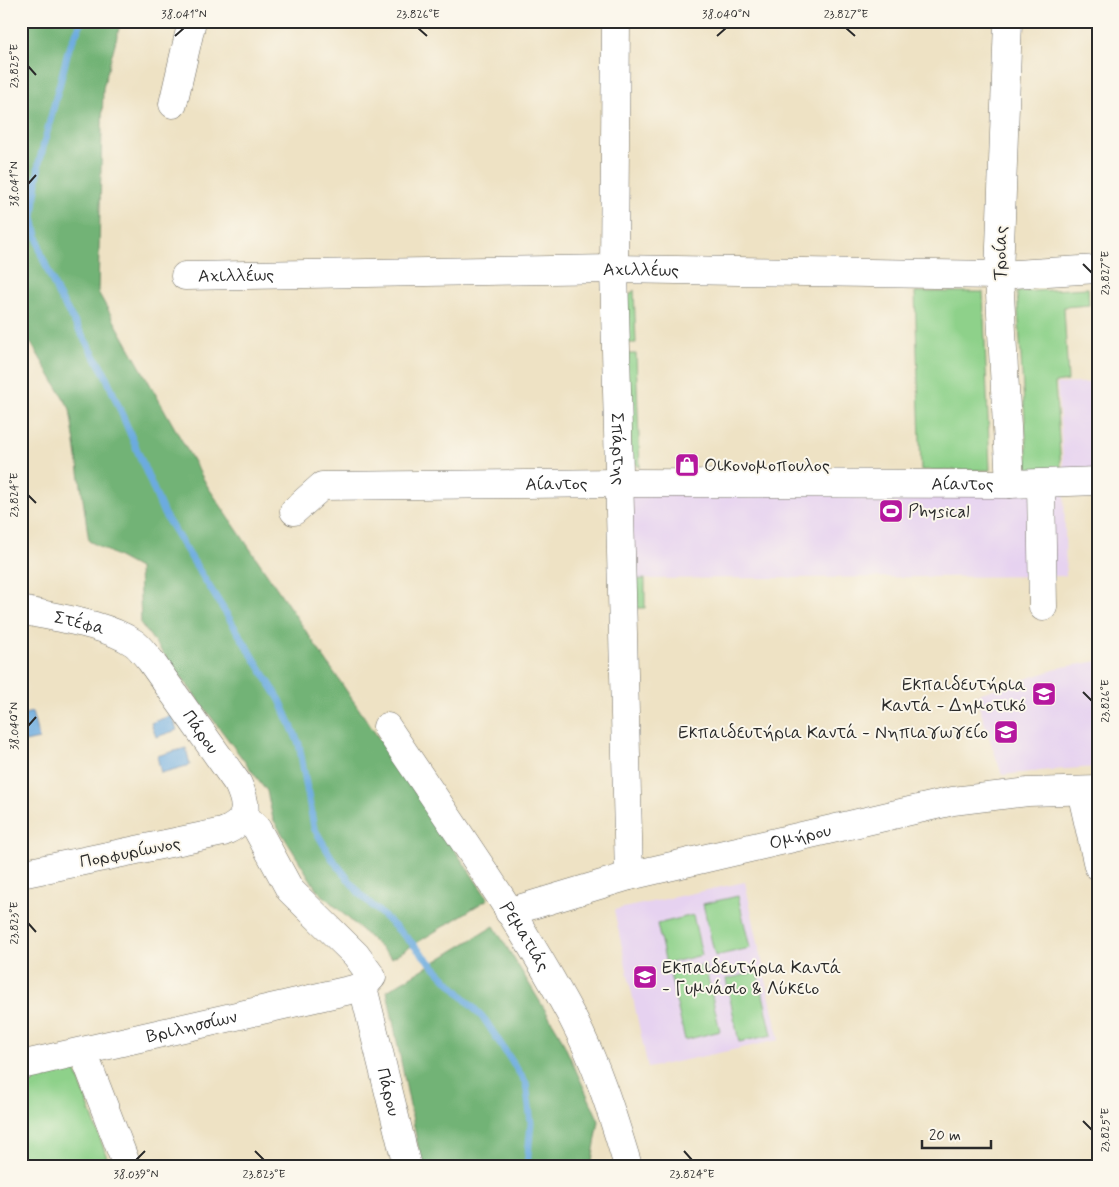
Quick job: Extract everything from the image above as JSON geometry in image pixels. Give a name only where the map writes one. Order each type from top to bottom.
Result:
[{"type":"street","points":[[173,104],[192,21]]},
{"type":"street","name":"Σπάρτης","points":[[616,21],[614,269],[629,876]]},
{"type":"street","name":"Τροίας","points":[[1008,21],[999,275],[1010,484]]},
{"type":"street","name":"Αχιλλέως","points":[[185,276],[614,269],[999,275],[1098,269]]},
{"type":"street","name":"Αίαντος","points":[[294,511],[322,486],[620,482],[1041,484],[1098,481]]},
{"type":"street","points":[[1041,484],[1043,606]]},
{"type":"street","name":"Στέφα","points":[[21,610],[104,629],[136,644]]},
{"type":"street","name":"Πάρου","points":[[136,644],[150,660],[238,784],[244,800],[240,821]]},
{"type":"street","name":"Ρεματιάς","points":[[387,727],[509,912],[575,1024],[610,1106],[628,1166]]},
{"type":"street","points":[[1089,790],[1098,866]]},
{"type":"street","name":"Ομήρου","points":[[509,912],[629,876],[953,801],[1028,792],[1089,790]]},
{"type":"street","points":[[240,821],[257,829],[290,890],[356,955],[372,977],[363,987]]},
{"type":"street","name":"Πορφυρίωνος","points":[[21,874],[206,837],[240,821]]},
{"type":"street","name":"Πάρου","points":[[363,987],[407,1166]]},
{"type":"street","name":"Βριλησσίων","points":[[21,1065],[363,987]]},
{"type":"street","points":[[82,1052],[127,1166]]},
{"type":"shaded area","points":[[1098,382],[1098,488],[1064,490],[1066,576],[627,579],[625,475],[1064,474],[1057,384]]},
{"type":"shaded area","points":[[1098,661],[1098,767],[1002,775],[975,695],[1063,667]]},
{"type":"shaded area","points":[[745,882],[779,1040],[648,1068],[614,910]]},
{"type":"green space","points":[[21,21],[121,21],[103,88],[98,292],[208,487],[488,899],[392,958],[317,890],[273,819],[267,791],[141,624],[139,568],[89,541],[70,409],[21,326]]},
{"type":"green space","points":[[1088,288],[1089,305],[1064,307],[1068,381],[1055,383],[1061,468],[1028,469],[1017,292]]},
{"type":"green space","points":[[634,290],[636,343],[626,343],[626,299]]},
{"type":"green space","points":[[915,292],[983,292],[990,470],[921,470]]},
{"type":"green space","points":[[626,354],[636,354],[640,468],[630,458]]},
{"type":"green space","points":[[645,579],[645,608],[627,608],[627,580]]},
{"type":"green space","points":[[738,896],[750,948],[715,956],[703,904]]},
{"type":"green space","points":[[693,915],[702,955],[666,964],[657,924]]},
{"type":"green space","points":[[494,926],[559,1033],[599,1121],[591,1166],[422,1166],[387,991]]},
{"type":"green space","points":[[705,965],[720,1031],[685,1040],[670,974]]},
{"type":"green space","points":[[758,972],[772,1035],[739,1042],[726,979]]},
{"type":"green space","points":[[75,1069],[110,1166],[21,1166],[21,1081]]},
{"type":"water","points":[[32,712],[39,739],[25,742],[21,729],[21,715]]},
{"type":"water","points":[[172,715],[177,730],[156,737],[151,723]]},
{"type":"water","points":[[186,748],[190,765],[161,773],[157,756]]},
{"type":"waterway","points":[[82,21],[69,48],[39,163],[33,217],[41,254],[58,294],[105,374],[164,514],[280,700],[299,744],[314,828],[333,860],[360,894],[407,938],[485,1020],[526,1083],[531,1123],[527,1166]]},
{"type":"place","name":"Οικονομοπουλος","points":[[687,465]]},
{"type":"place","name":"Physical","points":[[891,511]]},
{"type":"place","name":"Εκπαιδευτήρια Καντά - Δημοτικό","points":[[1044,694]]},
{"type":"place","name":"Εκπαιδευτήρια Καντά - Νηπιαγωγείο","points":[[1006,732]]},
{"type":"place","name":"Εκπαιδευτήρια Καντά - Γυμνάσιο & Λύκειο","points":[[645,977]]}]
